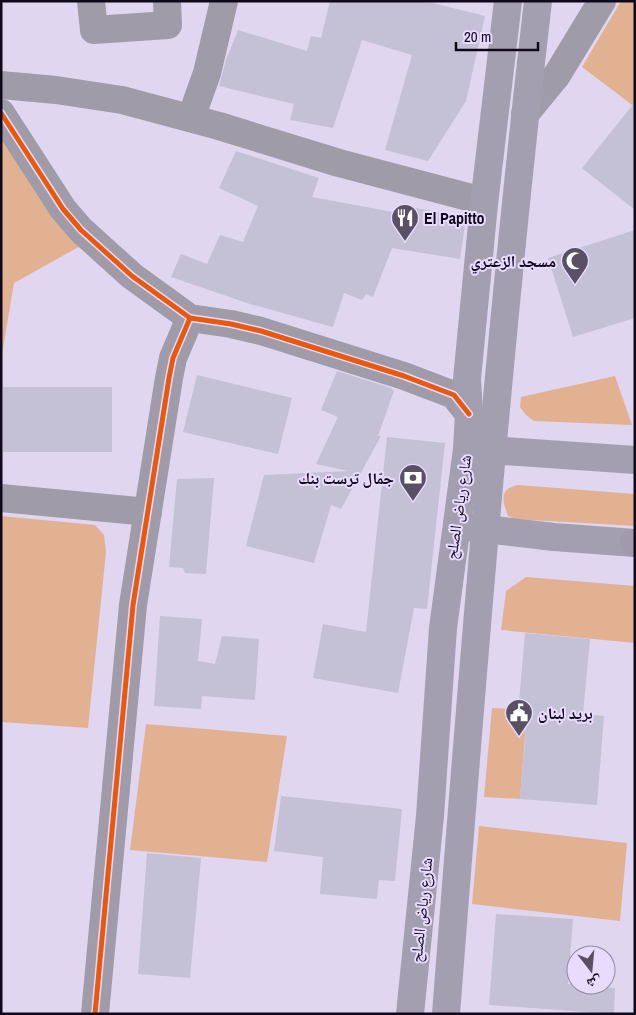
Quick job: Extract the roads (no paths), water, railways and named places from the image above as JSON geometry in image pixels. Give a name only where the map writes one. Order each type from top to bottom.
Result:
[{"type":"main road","name":"شارع رياض الصلح","points":[[446,1014],[474,654],[486,530],[480,449],[469,414],[467,379],[484,204],[508,1]]},
{"type":"main road","name":"شارع رياض الصلح","points":[[410,1014],[430,816],[443,628],[455,525],[480,449],[516,196],[538,1]]},
{"type":"main road","points":[[480,449],[635,460]]},
{"type":"main road","points":[[455,525],[486,530],[635,543]]},
{"type":"street","points":[[91,1],[94,30],[168,25],[167,1]]},
{"type":"street","points":[[525,114],[557,75],[602,1]]},
{"type":"street","points":[[191,118],[207,73],[222,3]]},
{"type":"street","points":[[1,85],[56,90],[122,100],[191,118],[339,163],[468,197],[484,204]]},
{"type":"street","points":[[1,113],[63,209],[81,230],[132,276],[190,318],[261,330],[404,376],[454,395],[469,414]]},
{"type":"street","points":[[95,1014],[133,606],[153,470],[173,358],[190,318]]},
{"type":"street","points":[[1,498],[148,512]]},
{"type":"place","name":"El Papitto","points":[[405,242]]},
{"type":"place","name":"مسجد الزعتري","points":[[575,285]]},
{"type":"place","name":"جمّال ترست بنك","points":[[413,502]]},
{"type":"place","name":"بريد لبنان","points":[[519,737]]}]
